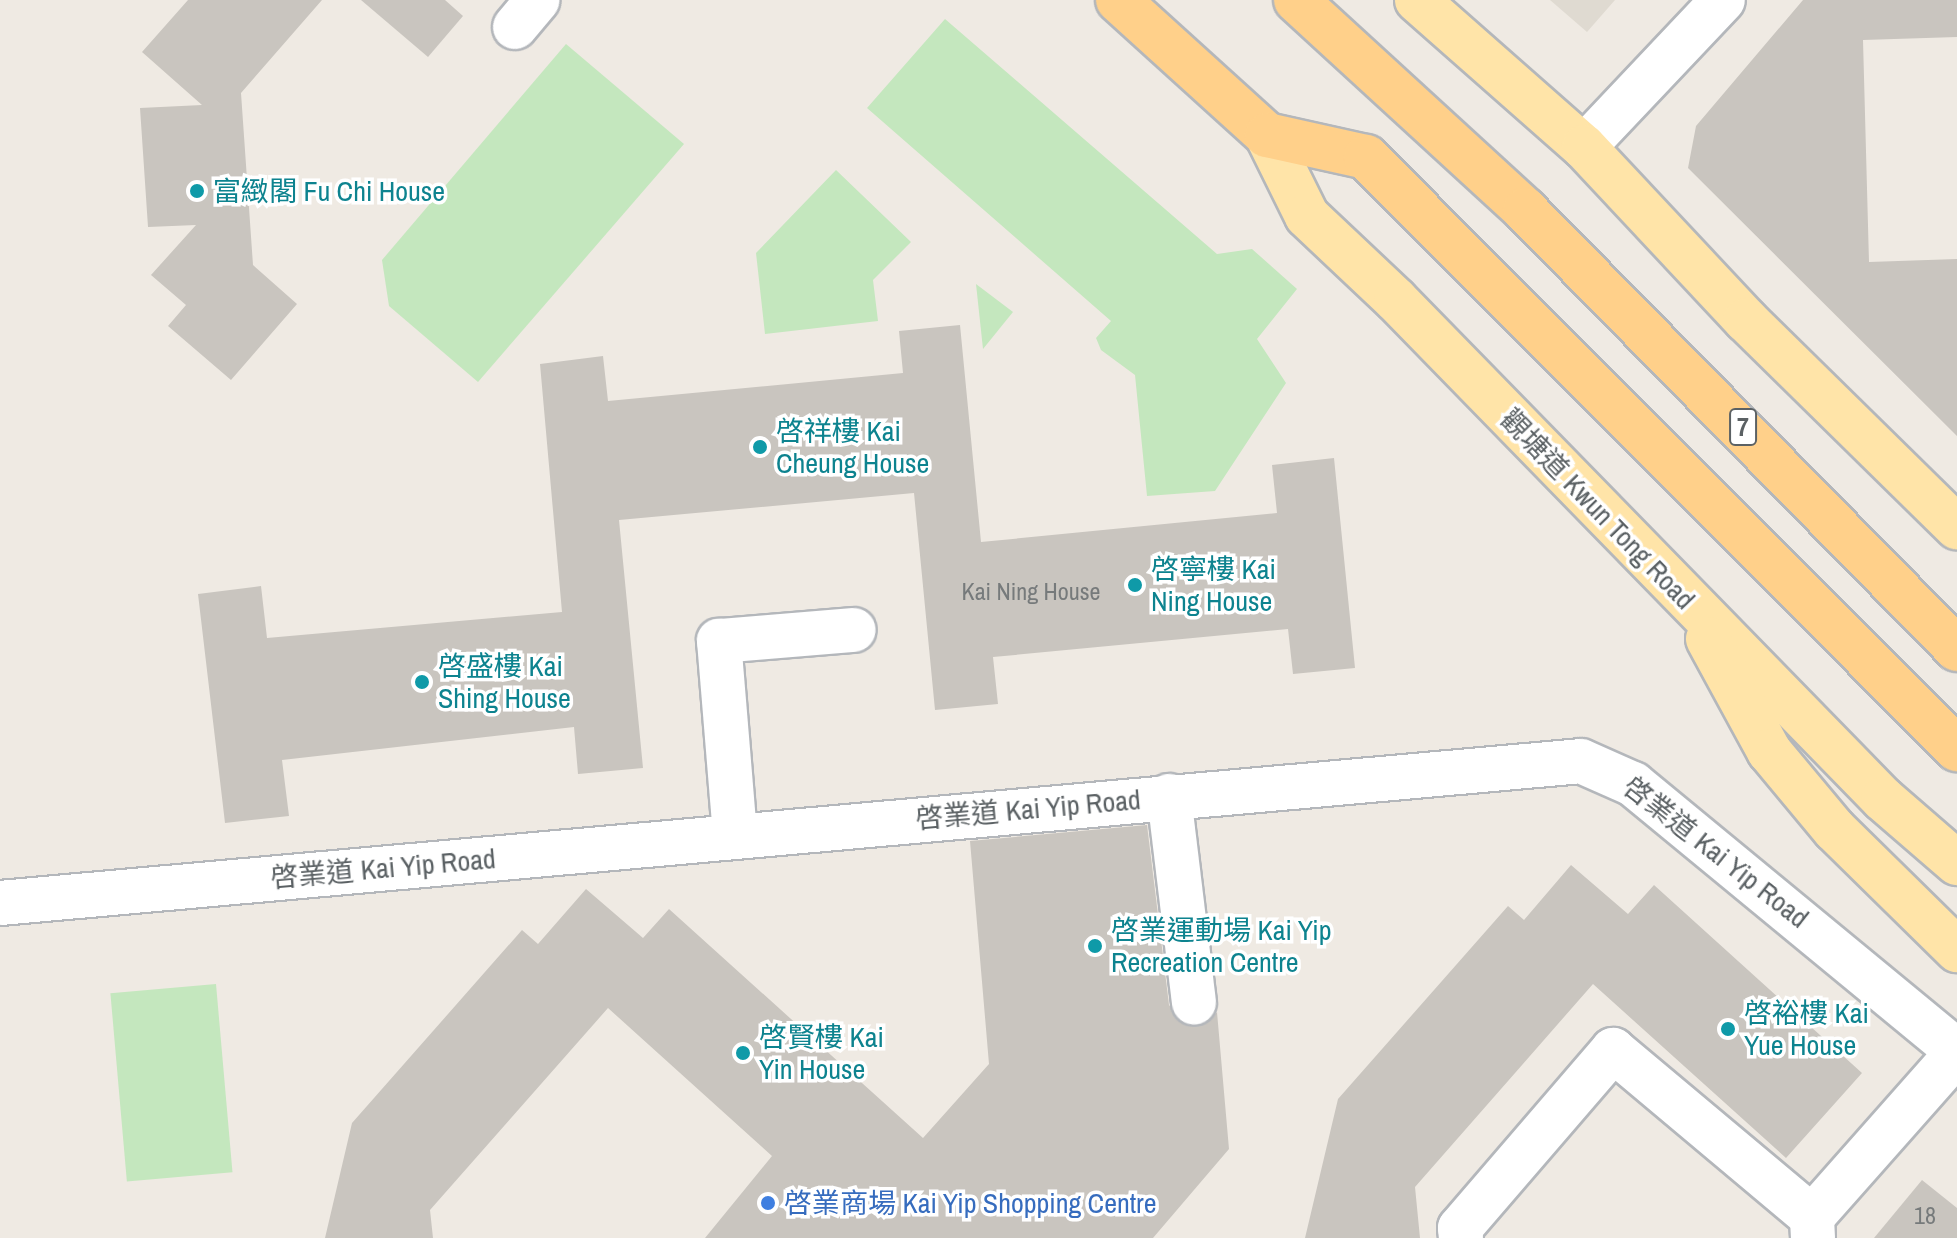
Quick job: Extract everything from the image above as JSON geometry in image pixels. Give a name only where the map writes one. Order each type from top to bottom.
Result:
[{"type":"highway","name":"觀塘道 Kwun Tong Road","points":[[1118,0],[1267,135],[1366,157],[1957,749]]},
{"type":"highway","name":"7","points":[[1296,0],[1630,312],[1957,649]]},
{"type":"main road","points":[[1417,0],[1584,147],[1746,320],[1957,527]]},
{"type":"main road","name":"觀塘道 Kwun Tong Road","points":[[1267,135],[1307,216],[1396,300],[1883,799],[1957,863]]},
{"type":"main road","points":[[1692,606],[1769,751],[1834,829],[1957,950]]},
{"type":"street","points":[[1584,147],[1723,0]]},
{"type":"street","points":[[735,835],[719,641],[854,630]]},
{"type":"street","name":"啓業道 Kai Yip Road","points":[[0,903],[1563,761],[1607,769],[1751,877],[1957,1052]]},
{"type":"street","points":[[1169,796],[1194,1002]]},
{"type":"street","points":[[1461,1238],[1460,1228],[1613,1050],[1812,1228],[1957,1052]]},
{"type":"shaded area","points":[[1550,0],[1615,0],[1587,32]]},
{"type":"green space","points":[[945,19],[1217,254],[1252,249],[1297,289],[1257,339],[1286,383],[1215,491],[1147,496],[1135,375],[1101,350],[1096,338],[1111,321],[867,108]]},
{"type":"green space","points":[[566,44],[684,144],[478,382],[389,306],[382,260]]},
{"type":"green space","points":[[836,170],[911,242],[873,280],[878,321],[765,334],[756,253]]},
{"type":"green space","points":[[976,284],[1013,312],[983,349]]},
{"type":"green space","points":[[216,984],[232,1172],[127,1182],[110,993]]},
{"type":"building","name":"富緻閣 Fu Chi House","points":[[188,0],[322,0],[241,93],[253,265],[297,304],[231,380],[168,326],[186,305],[151,275],[196,225],[148,227],[140,108],[202,105],[142,52]]},
{"type":"building","points":[[361,0],[445,0],[463,16],[428,57]]},
{"type":"building","points":[[1803,0],[1957,0],[1957,37],[1863,40],[1869,262],[1957,259],[1957,436],[1688,168],[1696,126]]},
{"type":"building","points":[[960,325],[981,542],[1277,513],[1272,465],[1334,458],[1355,668],[1293,674],[1288,629],[993,657],[998,704],[935,710],[914,493],[619,520],[643,768],[578,774],[574,727],[282,760],[289,816],[225,823],[198,594],[261,586],[267,638],[562,612],[540,364],[603,356],[608,401],[903,373],[899,331]]},
{"type":"building","points":[[1147,825],[1169,1005],[1185,1025],[1208,1022],[1217,1012],[1229,1149],[1153,1238],[705,1238],[772,1156],[608,1008],[430,1210],[433,1238],[325,1238],[352,1123],[522,930],[538,944],[586,889],[643,938],[669,909],[923,1138],[989,1064],[970,841]]},
{"type":"building","name":"啓裕樓 Kai Yue House","points":[[1571,865],[1628,914],[1654,885],[1862,1073],[1786,1158],[1593,984],[1415,1187],[1420,1238],[1305,1238],[1338,1099],[1508,906],[1524,920]]},
{"type":"building","points":[[1922,1180],[1957,1208],[1957,1238],[1874,1238]]},
{"type":"place","name":"富緻閣 Fu Chi House","points":[[197,191]]},
{"type":"place","name":"啓祥樓 Kai Cheung House","points":[[760,447]]},
{"type":"place","name":"啓寧樓 Kai Ning House","points":[[1135,585]]},
{"type":"place","name":"啓盛樓 Kai Shing House","points":[[422,682]]},
{"type":"place","name":"啓業運動場 Kai Yip Recreation Centre","points":[[1095,946]]},
{"type":"place","name":"啓裕樓 Kai Yue House","points":[[1728,1029]]},
{"type":"place","name":"啓賢樓 Kai Yin House","points":[[743,1053]]},
{"type":"place","name":"啓業商場 Kai Yip Shopping Centre","points":[[768,1203]]}]
